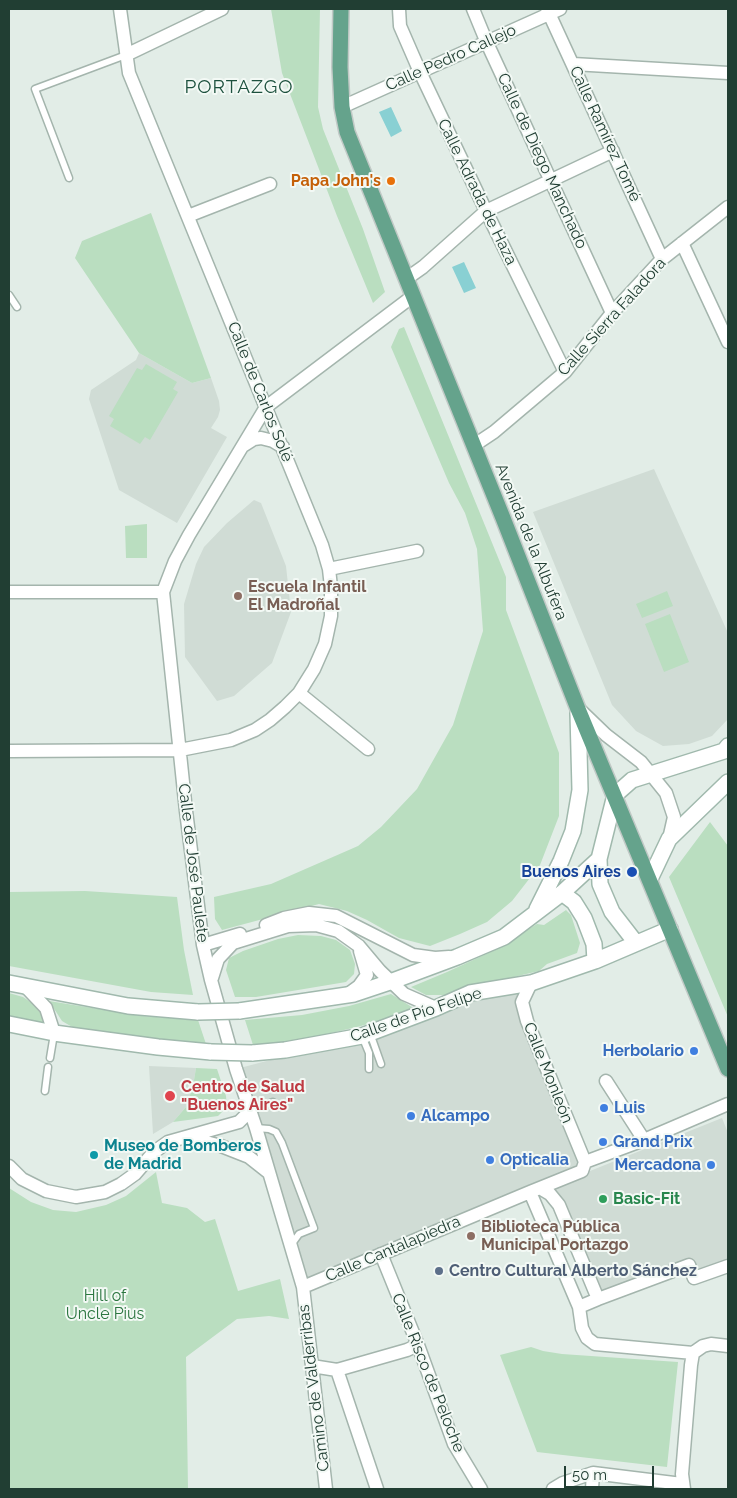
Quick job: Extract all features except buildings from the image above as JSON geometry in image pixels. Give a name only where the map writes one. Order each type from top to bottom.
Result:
[{"type":"main road","name":"Avenida de la Albufera","points":[[340,12],[342,107],[347,132],[578,709],[727,1065]]},
{"type":"street","name":"Calle de Carlos Solé","points":[[9,751],[180,750],[231,740],[255,730],[286,707],[299,693],[314,669],[325,644],[331,616],[329,569],[322,545],[129,73],[120,9]]},
{"type":"street","points":[[126,55],[200,14],[222,9]]},
{"type":"street","name":"Calle Adrada de Haza","points":[[398,9],[400,26],[420,72],[566,372]]},
{"type":"street","name":"Calle de Diego Manchado","points":[[472,9],[612,313]]},
{"type":"street","name":"Calle Pedro Callejo","points":[[342,107],[487,43],[552,10]]},
{"type":"street","name":"Calle Ramírez Tomé","points":[[552,10],[573,64],[662,259]]},
{"type":"street","points":[[573,64],[728,73]]},
{"type":"street","points":[[406,279],[423,267],[486,211],[613,151]]},
{"type":"street","points":[[188,216],[270,184]]},
{"type":"street","name":"Calle Sierra Faladora","points":[[473,446],[494,432],[566,372],[612,313],[662,259],[728,207]]},
{"type":"street","points":[[682,243],[728,342]]},
{"type":"street","name":"Calle de José Paulete","points":[[303,1287],[211,980],[203,944],[163,592],[175,561],[189,535],[266,407],[413,296]]},
{"type":"street","points":[[243,446],[254,439],[261,438],[273,441],[283,447]]},
{"type":"street","points":[[329,569],[417,551]]},
{"type":"street","points":[[9,592],[163,592]]},
{"type":"street","points":[[299,693],[368,749]]},
{"type":"street","points":[[578,709],[606,735],[641,762],[666,793],[674,817],[668,840],[650,879]]},
{"type":"street","points":[[534,914],[561,861],[573,831],[580,790],[578,709]]},
{"type":"street","points":[[636,943],[612,912],[600,884],[599,859],[615,795],[632,780],[724,751],[728,746]]},
{"type":"street","points":[[668,840],[728,782]]},
{"type":"street","points":[[9,983],[128,1006],[198,1012],[239,1011],[348,995],[390,982],[504,937],[562,893],[599,859]]},
{"type":"street","points":[[562,893],[574,902],[584,918],[594,944],[595,961]]},
{"type":"street","points":[[203,944],[235,936],[284,918],[309,913],[336,916],[413,955],[435,958],[457,957]]},
{"type":"street","points":[[211,980],[218,959],[233,943],[288,926],[316,924],[338,931],[358,946],[390,982],[404,994],[436,1008]]},
{"type":"street","name":"Calle de Pío Felipe","points":[[9,1024],[54,1033],[211,1052],[252,1053],[285,1050],[366,1034],[436,1008],[470,992],[531,983],[595,961],[670,929]]},
{"type":"street","points":[[348,995],[367,976],[358,946]]},
{"type":"street","name":"Calle Monleón","points":[[531,983],[522,1002],[526,1021],[586,1162]]},
{"type":"street","points":[[24,986],[46,1008],[54,1033]]},
{"type":"street","points":[[606,1082],[644,1140]]},
{"type":"street","name":"Calle Cantalapiedra","points":[[303,1287],[582,1171],[586,1162],[644,1140],[728,1104]]},
{"type":"street","points":[[9,1166],[22,1179],[46,1191],[76,1197],[105,1192],[135,1174],[154,1152],[168,1142],[239,1122],[250,1111]]},
{"type":"street","points":[[184,1137],[221,1146],[249,1157],[268,1172]]},
{"type":"street","points":[[559,1205],[558,1187],[567,1177]]},
{"type":"street","points":[[535,1190],[550,1194],[559,1205],[598,1299]]},
{"type":"street","points":[[535,1190],[579,1307],[582,1328],[587,1338],[595,1344],[693,1353]]},
{"type":"street","name":"Calle Risco de Peloche","points":[[381,1254],[418,1345],[454,1444],[481,1489]]},
{"type":"street","points":[[579,1307],[689,1265],[694,1278],[728,1266]]},
{"type":"street","name":"Camino de Valderribas","points":[[303,1287],[326,1489]]},
{"type":"street","points":[[552,1489],[563,1483],[594,1473],[683,1486],[682,1474],[693,1353],[702,1346],[711,1344],[728,1346]]},
{"type":"street","points":[[312,1366],[337,1370],[407,1350],[418,1345]]},
{"type":"street","points":[[337,1370],[377,1489]]},
{"type":"street","points":[[592,1489],[594,1473]]},
{"type":"lane","points":[[70,178],[35,89],[126,55]]},
{"type":"lane","points":[[9,295],[17,306]]},
{"type":"lane","points":[[50,1058],[54,1033]]},
{"type":"lane","points":[[366,1034],[381,1064]]},
{"type":"lane","points":[[366,1034],[369,1069]]},
{"type":"lane","points":[[45,1091],[48,1067]]},
{"type":"lane","points":[[250,1111],[273,1102]]},
{"type":"lane","points":[[256,1128],[269,1129],[276,1132],[282,1143],[314,1228],[299,1234],[290,1245]]},
{"type":"shaded area","points":[[139,353],[192,383],[211,378],[219,401],[220,410],[218,417],[211,428],[227,437],[177,523],[119,490],[89,399],[91,390],[136,360]]},
{"type":"shaded area","points":[[654,469],[728,633],[728,719],[712,736],[689,744],[663,746],[636,731],[612,705],[533,512]]},
{"type":"shaded area","name":"Escuela Infantil El Madroñal","points":[[254,500],[261,503],[286,566],[291,612],[272,663],[234,696],[217,701],[185,657],[184,604],[196,564],[204,547],[227,523]]},
{"type":"shaded area","points":[[531,983],[522,1002],[583,1171],[590,1171],[722,1118],[728,1133],[728,1266],[694,1278],[689,1265],[598,1299],[559,1205],[540,1188],[303,1287],[236,1069],[362,1036],[436,1008]]},
{"type":"shaded area","name":"Centro de Salud \"Buenos Aires\"","points":[[149,1066],[196,1068],[193,1086],[186,1107],[173,1122],[153,1134]]},
{"type":"green space","points":[[271,9],[320,9],[318,107],[323,129],[363,229],[385,292],[373,303],[282,73]]},
{"type":"green space","points":[[151,213],[211,378],[192,383],[139,353],[75,258],[82,241]]},
{"type":"green space","points":[[404,327],[506,577],[506,610],[559,753],[559,816],[540,865],[512,901],[487,922],[430,946],[399,938],[347,911],[319,904],[222,930],[215,919],[214,897],[271,884],[358,846],[381,827],[417,789],[453,725],[483,631],[477,549],[465,513],[449,483],[391,347],[399,329]]},
{"type":"green space","points":[[146,364],[177,382],[173,389],[178,392],[150,440],[145,437],[140,444],[110,426],[114,419],[109,416],[137,368],[142,370]]},
{"type":"green space","points":[[147,524],[147,558],[126,558],[125,526]]},
{"type":"green space","points":[[667,591],[673,606],[642,618],[636,604]]},
{"type":"green space","points":[[670,614],[689,662],[664,672],[645,624]]},
{"type":"green space","points":[[710,822],[728,846],[728,1017],[669,877]]},
{"type":"green space","points":[[85,891],[177,897],[184,950],[193,995],[151,992],[9,966],[9,892]]},
{"type":"green space","points":[[566,910],[571,915],[580,943],[577,953],[547,964],[539,971],[471,987],[451,995],[426,995],[411,987],[495,950],[537,924],[544,925]]},
{"type":"green space","points":[[298,935],[321,936],[336,940],[350,950],[355,964],[354,974],[346,982],[256,997],[235,997],[226,970],[229,958],[278,939]]},
{"type":"green space","points":[[9,993],[23,997],[32,1003],[41,1011],[46,1023],[9,1016]]},
{"type":"green space","points":[[391,994],[415,1009],[361,1026],[314,1037],[274,1044],[253,1045],[245,1020],[302,1015],[349,1006]]},
{"type":"green space","points":[[49,1001],[142,1016],[198,1020],[206,1044],[116,1035],[74,1028],[62,1021]]},
{"type":"green space","points":[[196,1068],[217,1069],[226,1096],[227,1107],[218,1116],[173,1122],[186,1107],[193,1086]]},
{"type":"green space","name":"Hill of Uncle Pius","points":[[156,1172],[162,1203],[187,1208],[205,1222],[215,1219],[238,1291],[280,1279],[289,1319],[269,1316],[237,1319],[186,1357],[188,1489],[9,1489],[9,1188],[31,1202],[53,1210],[76,1212],[106,1205],[126,1196]]},
{"type":"green space","points":[[531,1347],[562,1354],[678,1362],[667,1467],[537,1452],[500,1355]]},
{"type":"water","points":[[391,107],[402,131],[391,137],[379,112]]},
{"type":"water","points":[[464,262],[476,288],[464,293],[452,267]]},
{"type":"place","name":"Papa John's","points":[[391,181]]},
{"type":"place","name":"Escuela Infantil El Madroñal","points":[[238,596]]},
{"type":"place","name":"Buenos Aires","points":[[632,872]]},
{"type":"place","name":"Herbolario","points":[[694,1051]]},
{"type":"place","name":"Centro de Salud \"Buenos Aires\"","points":[[170,1096]]},
{"type":"place","name":"Luis","points":[[604,1108]]},
{"type":"place","name":"Alcampo","points":[[411,1116]]},
{"type":"place","name":"Grand Prix","points":[[603,1142]]},
{"type":"place","name":"Museo de Bomberos de Madrid","points":[[94,1155]]},
{"type":"place","name":"Opticalia","points":[[490,1160]]},
{"type":"place","name":"Mercadona","points":[[711,1165]]},
{"type":"place","name":"Basic-Fit","points":[[603,1199]]},
{"type":"place","name":"Biblioteca Pública Municipal Portazgo","points":[[471,1236]]},
{"type":"place","name":"Centro Cultural Alberto Sánchez","points":[[439,1271]]},
{"type":"district","name":"PORTAZGO","points":[[239,87]]}]
